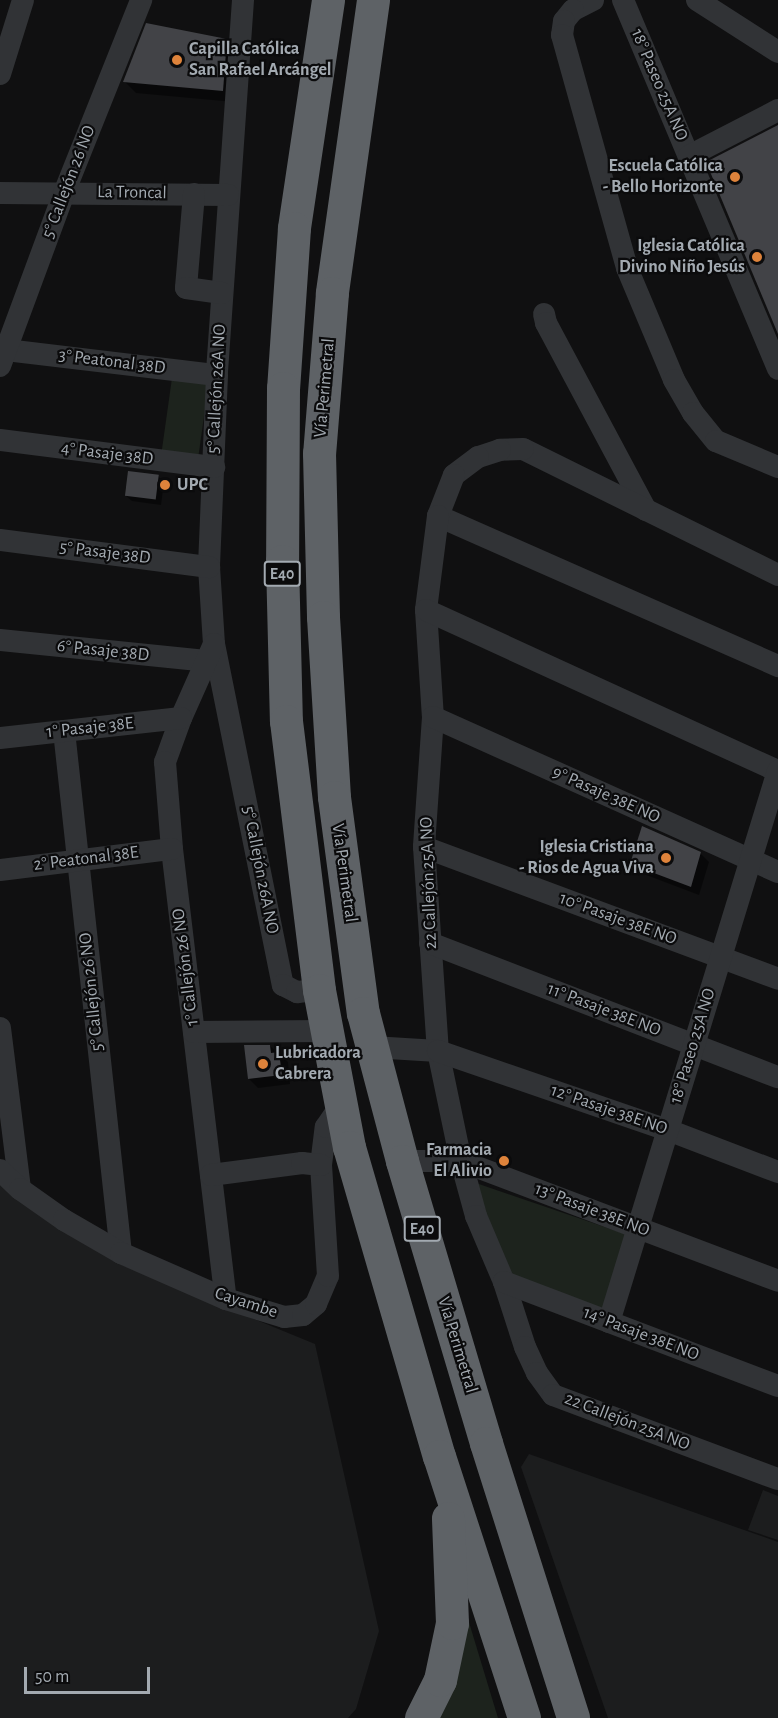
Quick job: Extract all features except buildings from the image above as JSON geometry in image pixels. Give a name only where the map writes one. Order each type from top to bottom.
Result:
[{"type":"highway","name":"E40","points":[[328,0],[294,228],[283,388],[282,561],[286,721],[319,990],[349,1147],[446,1477],[524,1718]]},
{"type":"highway","name":"Vía Perimetral","points":[[373,0],[332,293],[319,453],[323,616],[334,797],[363,1013],[402,1161],[486,1443],[573,1718]]},
{"type":"highway","points":[[421,1718],[440,1680],[452,1623],[446,1477]]},
{"type":"street","points":[[0,74],[23,0]]},
{"type":"street","name":"5° Callejón 26 NO","points":[[3,358],[64,193],[141,0]]},
{"type":"street","name":"5° Callejón 26A NO","points":[[243,0],[217,375],[209,567],[210,653],[283,985],[297,992],[319,990]]},
{"type":"street","points":[[593,0],[573,10],[564,21],[562,35],[627,268],[674,380],[693,413],[716,441],[778,467]]},
{"type":"street","name":"18° Paseo 25A NO","points":[[623,0],[778,369]]},
{"type":"street","points":[[697,0],[778,52]]},
{"type":"street","points":[[689,156],[778,110]]},
{"type":"street","name":"La Troncal","points":[[0,193],[228,195]]},
{"type":"street","points":[[194,194],[186,288],[222,293]]},
{"type":"street","points":[[544,314],[546,323],[646,510]]},
{"type":"street","name":"3° Peatonal 38D","points":[[3,358],[217,375]]},
{"type":"street","name":"4° Pasaje 38D","points":[[0,440],[214,467]]},
{"type":"street","name":"22 Callejón 25A NO","points":[[776,1472],[553,1395],[537,1373],[525,1347],[504,1282],[476,1216],[461,1161],[438,1051],[424,847],[433,717],[426,610],[438,516],[454,475],[478,457],[500,450],[523,449],[778,575]]},
{"type":"street","points":[[438,516],[778,666]]},
{"type":"street","name":"5° Pasaje 38D","points":[[0,540],[209,567]]},
{"type":"street","points":[[426,610],[778,771]]},
{"type":"street","name":"6° Pasaje 38D","points":[[0,640],[210,653]]},
{"type":"street","name":"1° Callejón 26 NO","points":[[210,653],[181,718],[165,762],[172,849],[226,1299]]},
{"type":"street","name":"9° Pasaje 38E NO","points":[[433,717],[778,872]]},
{"type":"street","name":"1° Pasaje 38E","points":[[0,738],[181,718]]},
{"type":"street","name":"5° Callejón 26 NO","points":[[64,731],[121,1253]]},
{"type":"street","name":"18° Paseo 25A NO","points":[[609,1322],[778,771]]},
{"type":"street","name":"10° Pasaje 38E NO","points":[[424,847],[778,979]]},
{"type":"street","name":"2° Peatonal 38E","points":[[0,870],[172,849]]},
{"type":"street","name":"11° Pasaje 38E NO","points":[[430,943],[778,1077]]},
{"type":"street","points":[[0,1028],[20,1189]]},
{"type":"street","points":[[194,1032],[327,1031]]},
{"type":"street","name":"12° Pasaje 38E NO","points":[[372,1047],[438,1051],[668,1130],[778,1172]]},
{"type":"street","name":"Cayambe","points":[[0,1170],[20,1189],[64,1220],[121,1253],[226,1299],[284,1317],[303,1315],[316,1304],[328,1276],[321,1165],[326,1127],[340,1105]]},
{"type":"street","name":"13° Pasaje 38E NO","points":[[402,1161],[461,1161],[778,1281]]},
{"type":"street","points":[[211,1175],[302,1163],[321,1165]]},
{"type":"street","name":"14° Pasaje 38E NO","points":[[504,1282],[778,1386]]},
{"type":"shaded area","points":[[172,378],[209,383],[198,459],[161,454]]},
{"type":"shaded area","points":[[0,1182],[122,1265],[315,1344],[379,1631],[356,1709],[348,1718],[0,1718]]},
{"type":"shaded area","points":[[476,1183],[631,1236],[608,1313],[508,1278]]},
{"type":"shaded area","points":[[529,1454],[778,1542],[778,1718],[608,1718],[521,1467]]},
{"type":"shaded area","points":[[763,1490],[778,1496],[778,1540],[748,1530]]},
{"type":"shaded area","points":[[468,1619],[498,1718],[437,1718]]},
{"type":"place","name":"Capilla Católica San Rafael Arcángel","points":[[177,60]]},
{"type":"place","name":"Escuela Católica - Bello Horizonte","points":[[735,177]]},
{"type":"place","name":"Iglesia Católica Divino Niño Jesús","points":[[757,257]]},
{"type":"place","name":"UPC","points":[[165,485]]},
{"type":"place","name":"Iglesia Cristiana - Rios de Agua Viva","points":[[666,858]]},
{"type":"place","name":"Lubricadora Cabrera","points":[[263,1064]]},
{"type":"place","name":"Farmacia El Alivio","points":[[504,1161]]}]
